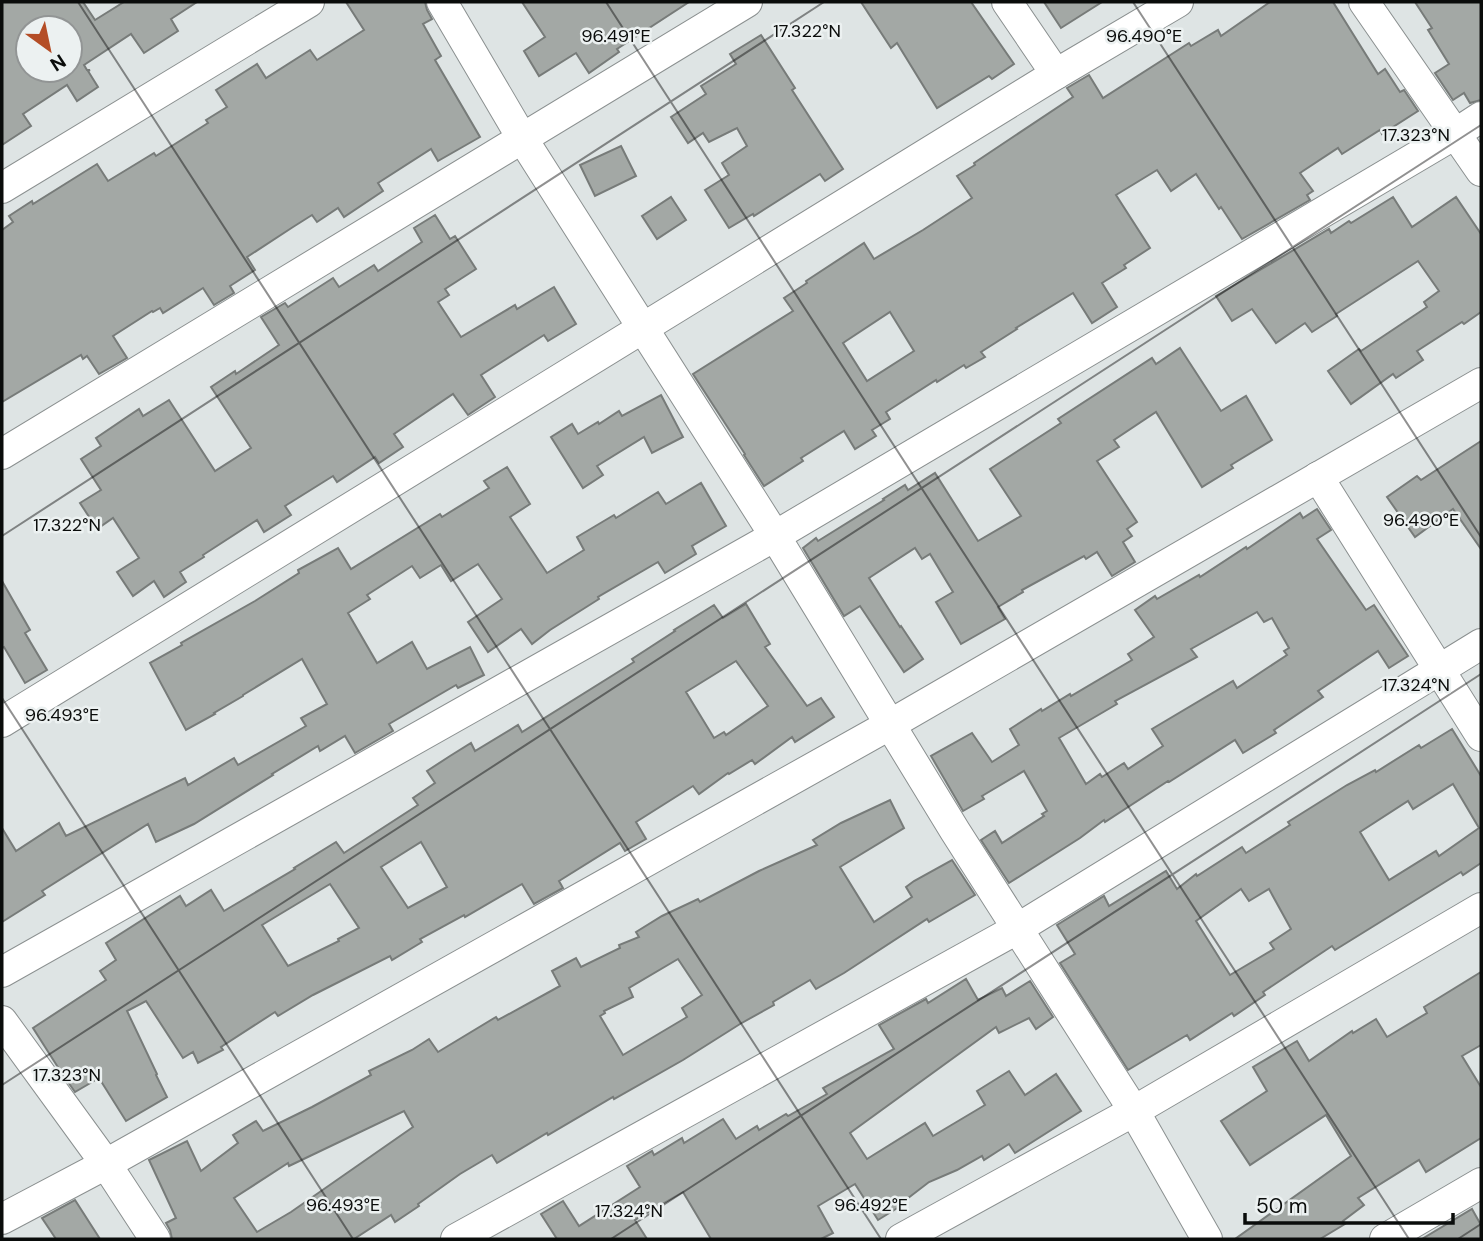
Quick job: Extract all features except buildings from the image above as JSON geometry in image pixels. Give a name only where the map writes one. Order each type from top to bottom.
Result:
[{"type":"street","points":[[2,188],[309,2]]},
{"type":"street","points":[[442,2],[522,138],[775,536],[955,831],[1134,1111],[1207,1239]]},
{"type":"street","points":[[2,454],[747,2]]},
{"type":"street","points":[[1007,2],[1056,74]]},
{"type":"street","points":[[2,722],[1056,74],[1178,2]]},
{"type":"street","points":[[1364,2],[1481,172]]},
{"type":"street","points":[[2,972],[775,536],[1481,117]]},
{"type":"street","points":[[2,1219],[106,1164],[891,724],[1481,383]]},
{"type":"street","points":[[1318,478],[1481,736]]},
{"type":"street","points":[[456,1239],[1017,929],[1481,643]]},
{"type":"street","points":[[901,1239],[1134,1111],[1481,908]]},
{"type":"street","points":[[2,1021],[106,1164],[155,1239]]},
{"type":"street","points":[[1385,1239],[1481,1183]]}]
